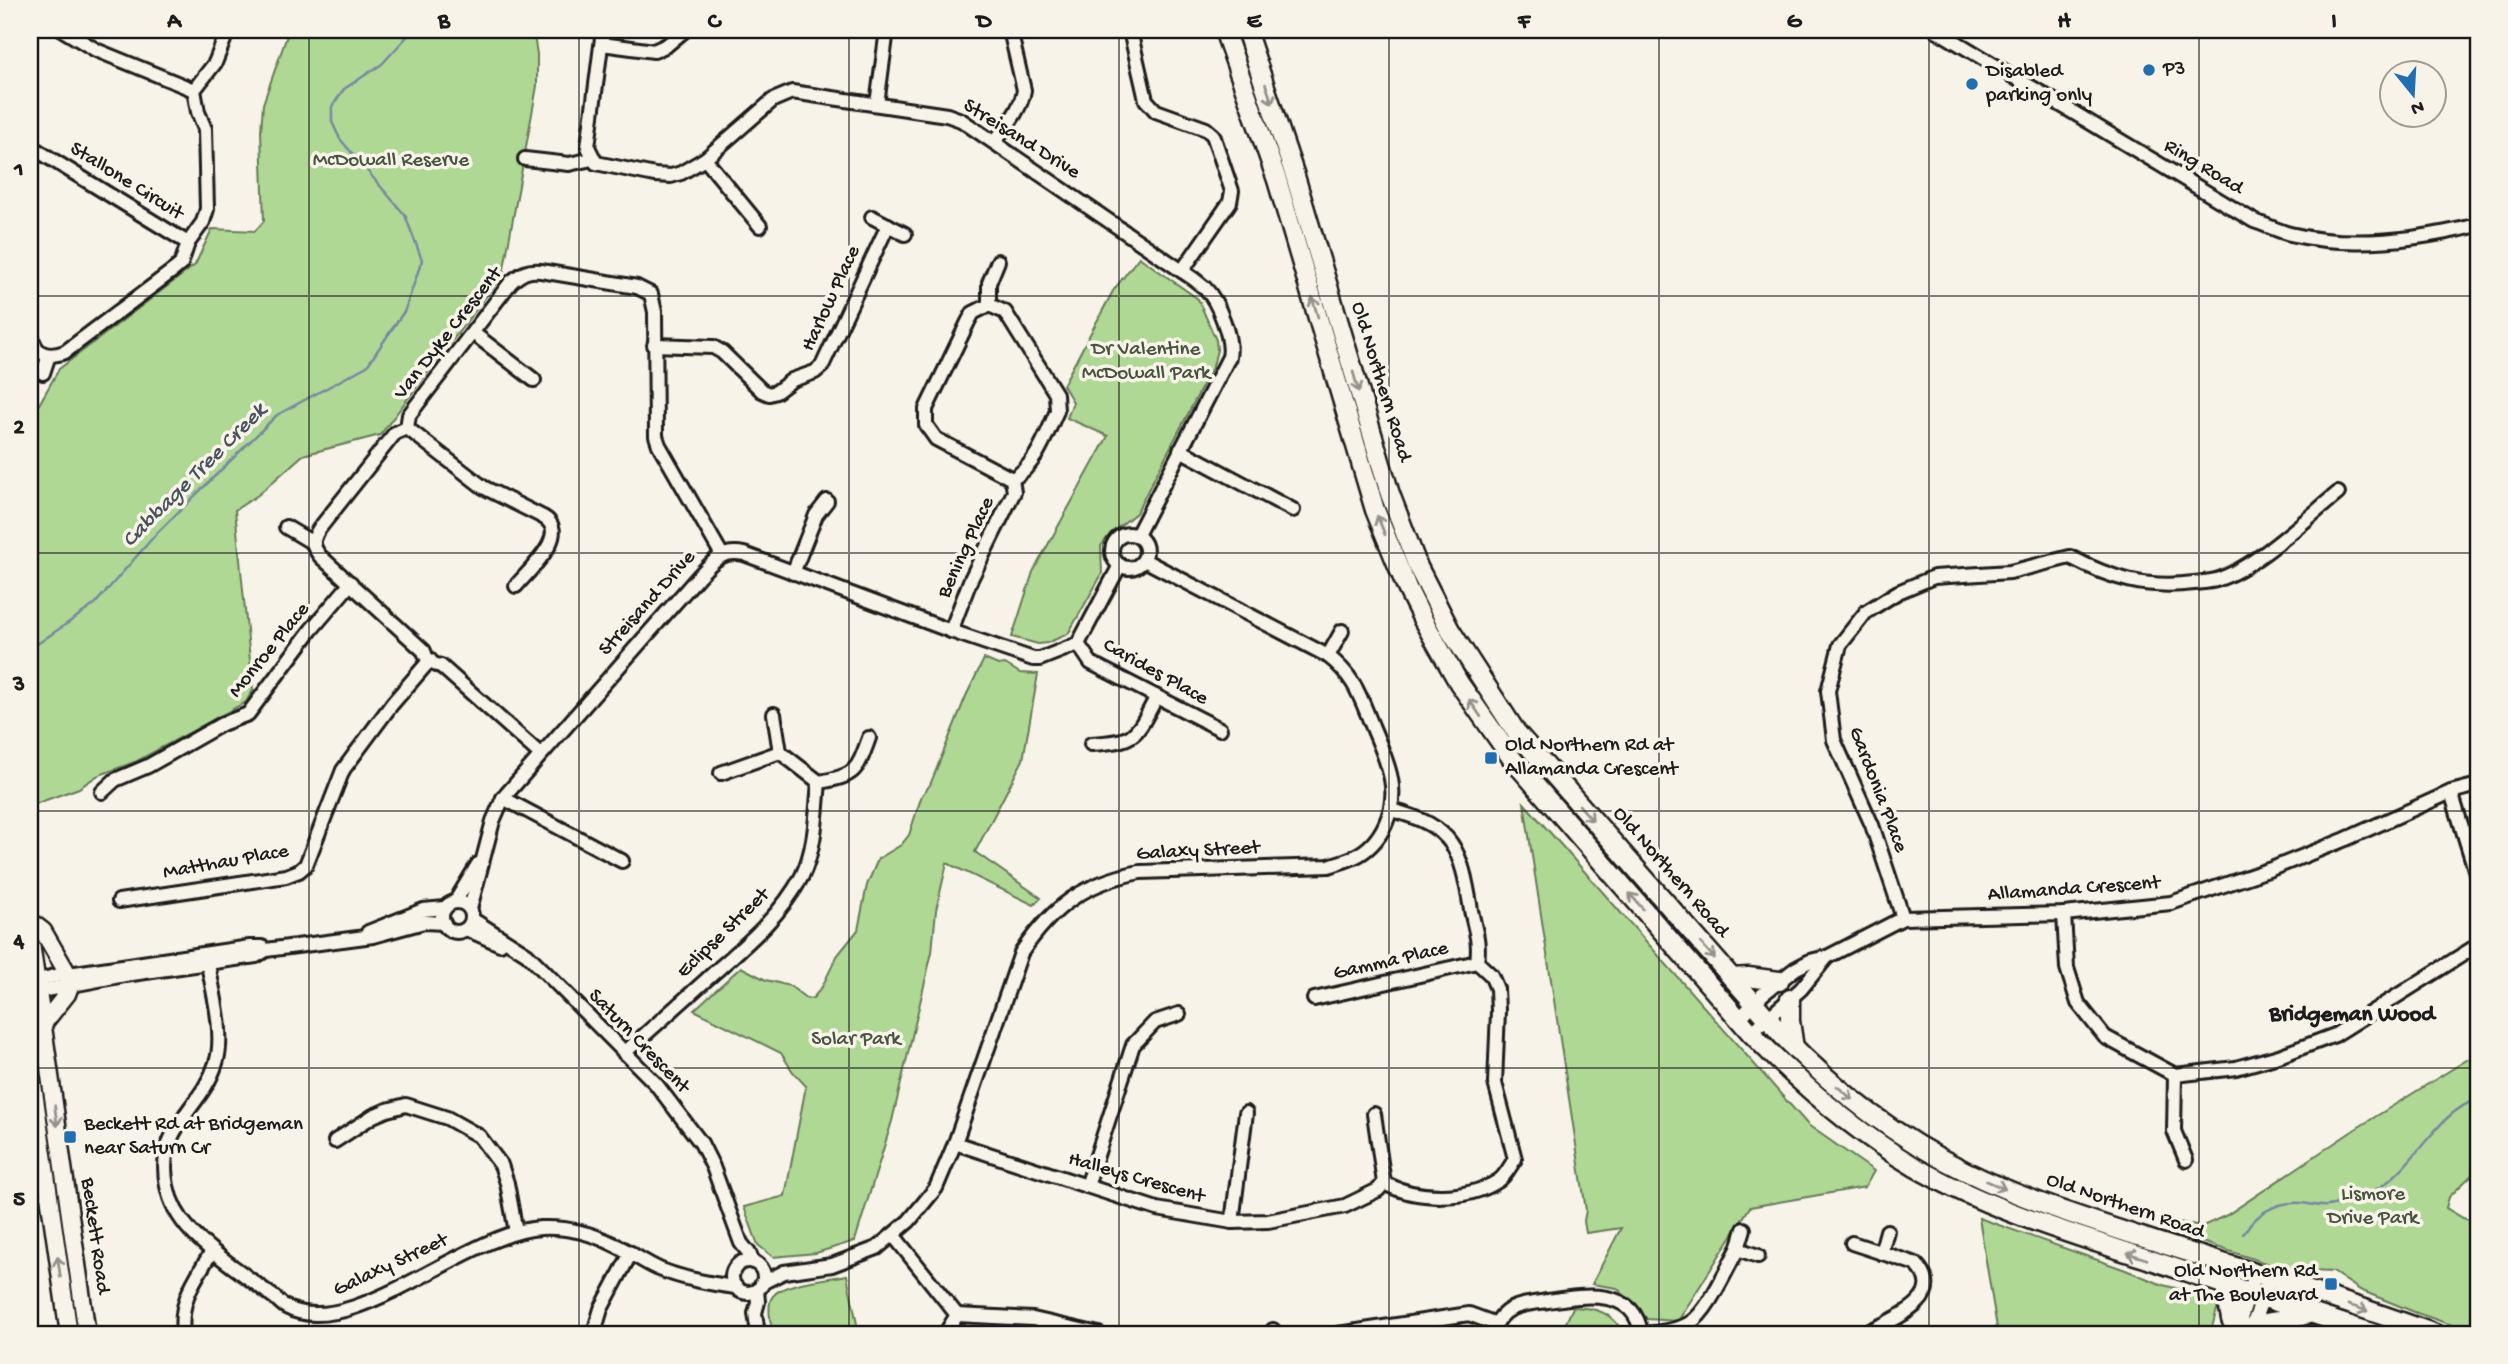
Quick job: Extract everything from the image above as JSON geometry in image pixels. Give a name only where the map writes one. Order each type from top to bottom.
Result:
[{"type":"highway","name":"Old Northern Road","points":[[1224,30],[1281,191],[1375,510],[1423,620],[1459,683],[1513,760],[1751,1033],[1792,1075],[1843,1118],[1902,1158],[1963,1192],[2039,1223],[2375,1334]]},
{"type":"highway","name":"Old Northern Road","points":[[1246,30],[1283,137],[1390,494],[1409,547],[1433,598],[1476,673],[1516,732],[1794,1048],[1877,1118],[1963,1170],[2002,1188],[2435,1334]]},
{"type":"highway","points":[[1732,978],[1779,981]]},
{"type":"highway","points":[[1790,999],[1794,1048]]},
{"type":"highway","points":[[2225,1285],[2231,1319],[2243,1332],[2270,1321],[2291,1321],[2311,1313]]},
{"type":"main road","points":[[30,921],[43,931],[69,980],[67,994],[43,1024]]},
{"type":"main road","name":"Beckett Road","points":[[30,936],[33,987],[43,1024],[87,1334]]},
{"type":"main road","name":"Beckett Road","points":[[30,1064],[69,1334]]},
{"type":"street","points":[[63,30],[96,50],[194,90]]},
{"type":"street","points":[[188,243],[203,222],[207,209],[205,129],[194,90],[215,62],[228,30]]},
{"type":"street","points":[[526,159],[569,164],[592,159],[588,147],[603,30]]},
{"type":"street","points":[[602,44],[654,51],[667,45],[685,30]]},
{"type":"street","points":[[877,104],[887,30]]},
{"type":"street","points":[[995,142],[1019,108],[1024,90],[1010,30]]},
{"type":"street","points":[[1133,30],[1131,35],[1146,100],[1156,111],[1206,129],[1213,135],[1231,191],[1230,202],[1182,271]]},
{"type":"street","name":"Ring Road","points":[[1936,30],[2254,221],[2302,236],[2361,241],[2409,239],[2478,225]]},
{"type":"street","name":"Streisand Drive","points":[[469,919],[483,855],[503,798],[715,558],[730,553],[744,554],[1033,659],[1078,644],[1120,565],[1112,555],[1114,542],[1124,534],[1137,535],[1223,372],[1231,350],[1230,338],[1213,299],[1206,290],[961,120],[801,92],[773,100],[705,159],[690,169],[671,176],[605,166],[592,159]]},
{"type":"street","name":"Stallone Circuit","points":[[30,146],[188,243],[181,264],[176,269],[71,348],[49,355]]},
{"type":"street","points":[[705,159],[760,226]]},
{"type":"street","points":[[872,217],[905,233]]},
{"type":"street","name":"Harlow Place","points":[[654,345],[713,347],[722,352],[762,391],[769,394],[795,378],[815,372],[822,366],[888,225]]},
{"type":"street","points":[[989,305],[989,283],[998,261]]},
{"type":"street","name":"Van Dyke Crescent","points":[[313,543],[319,529],[395,433],[407,428],[409,415],[511,282],[528,270],[648,291],[654,301],[656,436],[722,555]]},
{"type":"street","name":"Bening Place","points":[[989,305],[1005,312],[1014,324],[1056,394],[1058,402],[1057,411],[1034,458],[1023,473],[1012,480],[936,439],[926,425],[926,409],[968,322],[973,313],[989,305]]},
{"type":"street","points":[[30,328],[33,345],[49,355],[43,373]]},
{"type":"street","points":[[473,333],[534,380]]},
{"type":"street","points":[[407,428],[483,487],[543,517],[551,524],[554,533],[550,545],[516,586]]},
{"type":"street","points":[[1180,450],[1293,510]]},
{"type":"street","name":"Bening Place","points":[[951,631],[970,581],[1014,492],[1012,480]]},
{"type":"street","name":"Gardonia Place","points":[[1903,918],[1872,825],[1834,740],[1828,691],[1840,645],[1866,612],[1898,592],[1934,577],[2010,572],[2070,556],[2096,570],[2135,583],[2171,586],[2216,580],[2258,559],[2338,493]]},
{"type":"street","points":[[793,573],[816,515],[827,501]]},
{"type":"street","points":[[286,527],[313,543],[320,556],[424,651],[425,657],[435,665],[442,666],[540,754]]},
{"type":"street","points":[[1137,535],[1146,545],[1144,560]]},
{"type":"street","points":[[1120,565],[1131,568],[1144,560]]},
{"type":"street","points":[[1144,560],[1328,656],[1350,676],[1388,765],[1393,792],[1391,810],[1414,816],[1438,829],[1454,846],[1463,867],[1475,932],[1480,942],[1477,962],[1491,975],[1497,989],[1494,1083],[1515,1159],[1500,1181],[1470,1192],[1423,1195],[1394,1188],[1384,1183],[1374,1114]]},
{"type":"street","name":"Monroe Place","points":[[102,792],[115,780],[148,766],[222,724],[248,714],[311,630],[351,583]]},
{"type":"street","points":[[1328,656],[1342,631]]},
{"type":"street","name":"Carides Place","points":[[1078,644],[1091,663],[1220,729]]},
{"type":"street","name":"Matthau Place","points":[[120,901],[286,876],[299,871],[306,865],[343,770],[392,704],[430,660]]},
{"type":"street","points":[[1091,744],[1122,742],[1133,736],[1156,698]]},
{"type":"street","points":[[774,713],[780,752],[819,782],[854,771],[869,738]]},
{"type":"street","points":[[721,773],[780,752]]},
{"type":"street","name":"Eclipse Street","points":[[624,1053],[752,938],[788,899],[803,875],[813,847],[819,782]]},
{"type":"street","name":"Allamanda Crescent","points":[[1739,1018],[1779,981],[1810,961],[1827,957],[1903,918],[2064,914],[2171,903],[2271,869],[2451,792],[2478,785]]},
{"type":"street","points":[[2451,792],[2478,879]]},
{"type":"street","points":[[503,798],[622,861]]},
{"type":"street","name":"Galaxy Street","points":[[207,959],[218,1028],[217,1062],[201,1093],[178,1122],[166,1153],[164,1167],[167,1186],[175,1212],[189,1230],[212,1251],[287,1308],[316,1315],[331,1315],[351,1310],[468,1251],[516,1232],[558,1228],[590,1235],[657,1268],[692,1281],[750,1288],[784,1272],[832,1265],[854,1259],[877,1248],[894,1236],[936,1188],[956,1143],[1021,953],[1039,926],[1066,902],[1094,885],[1140,872],[1329,866],[1355,857],[1365,850],[1382,831],[1391,810]]},
{"type":"street","name":"Streisand Drive","points":[[450,905],[483,855]]},
{"type":"street","points":[[347,938],[423,910],[450,905],[464,903],[469,919],[451,931],[444,923],[443,913],[450,905]]},
{"type":"street","points":[[2064,914],[2067,968],[2078,1003],[2105,1037],[2175,1074],[2236,1068],[2317,1043],[2335,1035],[2478,945]]},
{"type":"street","name":"Saturn Crescent","points":[[469,919],[527,954],[656,1084],[701,1143],[713,1167],[741,1243],[749,1253],[746,1266]]},
{"type":"street","points":[[33,987],[207,959],[256,956],[266,950],[395,932],[425,922],[444,923]]},
{"type":"street","name":"Allamanda Crescent","points":[[1751,1033],[1790,999],[1827,957]]},
{"type":"street","name":"Gamma Place","points":[[1314,999],[1477,962]]},
{"type":"street","points":[[1087,1186],[1133,1045],[1155,1022],[1179,1014]]},
{"type":"street","points":[[2175,1074],[2174,1131],[2186,1160]]},
{"type":"street","points":[[335,1141],[373,1116],[396,1107],[406,1105],[447,1118],[479,1136],[501,1165],[508,1183],[516,1232]]},
{"type":"street","points":[[1232,1222],[1246,1112]]},
{"type":"street","name":"Halleys Crescent","points":[[956,1143],[1157,1209],[1232,1222],[1268,1221],[1345,1206],[1378,1190],[1384,1183]]},
{"type":"street","points":[[1338,1334],[1469,1314],[1493,1329],[1505,1313],[1513,1308],[1591,1295],[1605,1296],[1628,1308],[1635,1317],[1641,1334],[1660,1333],[1689,1324],[1700,1314],[1738,1249],[1744,1229]]},
{"type":"street","points":[[1881,1253],[1888,1231]]},
{"type":"street","points":[[894,1236],[957,1315],[1033,1319],[1099,1334]]},
{"type":"street","points":[[1852,1243],[1916,1264],[1923,1272],[1926,1288],[1923,1298],[1916,1306],[1864,1334]]},
{"type":"street","points":[[1738,1249],[1758,1256]]},
{"type":"street","points":[[183,1334],[181,1312],[212,1251]]},
{"type":"street","points":[[596,1326],[601,1309],[631,1254]]},
{"type":"street","points":[[710,1282],[746,1266]]},
{"type":"street","points":[[746,1266],[764,1275],[750,1288]]},
{"type":"street","points":[[746,1266],[733,1280],[750,1288],[758,1302],[755,1313],[758,1334]]},
{"type":"street","name":"Galaxy Street","points":[[746,1266],[784,1272]]},
{"type":"street","points":[[2243,1332],[2263,1277]]},
{"type":"street","points":[[945,1334],[957,1315]]},
{"type":"green space","name":"McDowall Reserve","points":[[289,30],[533,30],[537,54],[537,86],[503,274],[380,435],[303,455],[258,495],[235,510],[253,690],[246,702],[137,761],[97,776],[79,788],[35,804],[30,797],[30,431],[37,408],[59,369],[195,265],[212,229],[255,231],[264,221],[261,131],[263,104]]},
{"type":"green space","name":"Dr Valentine McDowall Park","points":[[1139,257],[1198,299],[1216,340],[1217,350],[1213,366],[1136,513],[1111,533],[1101,546],[1102,574],[1068,634],[1038,644],[1012,637],[1033,572],[1108,436],[1067,418],[1073,402],[1063,385],[1113,291]]},
{"type":"green space","name":"Solar Park","points":[[984,659],[998,665],[1005,664],[1020,673],[1038,674],[1023,760],[975,852],[1041,898],[1034,905],[947,863],[936,910],[932,952],[892,1121],[855,1241],[816,1253],[773,1257],[758,1245],[744,1207],[785,1196],[806,1086],[781,1053],[694,1010],[741,967],[766,980],[790,986],[807,999],[813,998],[822,987],[837,956],[858,930],[867,885],[878,859],[901,845],[909,835],[922,795],[930,785]]},
{"type":"green space","points":[[1524,803],[1808,1125],[1874,1171],[1865,1187],[1750,1207],[1678,1321],[1647,1319],[1617,1288],[1592,1284],[1621,1228],[1586,1233],[1586,1210]]},
{"type":"green space","name":"Lismore Drive Park","points":[[2478,1053],[2478,1169],[2449,1197],[2446,1208],[2478,1223],[2478,1334],[2360,1290],[2333,1272],[2287,1270],[2168,1231],[2172,1221],[2203,1226],[2227,1215],[2354,1130]]},
{"type":"green space","points":[[1979,1218],[2163,1285],[2220,1299],[2210,1334],[1998,1334]]},
{"type":"green space","points":[[847,1275],[859,1334],[773,1334],[770,1304],[778,1291],[796,1284]]},
{"type":"green space","points":[[1573,1307],[1609,1316],[1624,1334],[1561,1334]]},
{"type":"waterway","name":"Cabbage Tree Creek","points":[[30,649],[94,605],[157,533],[277,415],[367,366],[405,310],[422,260],[405,215],[340,139],[332,122],[332,107],[344,89],[382,64],[413,30]]},
{"type":"waterway","points":[[2243,1234],[2261,1214],[2276,1206],[2293,1203],[2328,1206],[2379,1188],[2404,1166],[2450,1115],[2478,1099]]},
{"type":"waterway","points":[[2194,1334],[2206,1327]]},
{"type":"place","name":"P3","points":[[2149,70]]},
{"type":"place","name":"Disabled parking only","points":[[1972,84]]},
{"type":"place","name":"Old Northern Rd at Allamanda Crescent","points":[[1491,758]]},
{"type":"place","name":"Beckett Rd at Bridgeman near Saturn Cr","points":[[70,1137]]},
{"type":"place","name":"Old Northern Rd at The Boulevard","points":[[2331,1284]]},
{"type":"district","name":"Bridgeman Wood","points":[[2352,1015]]}]
